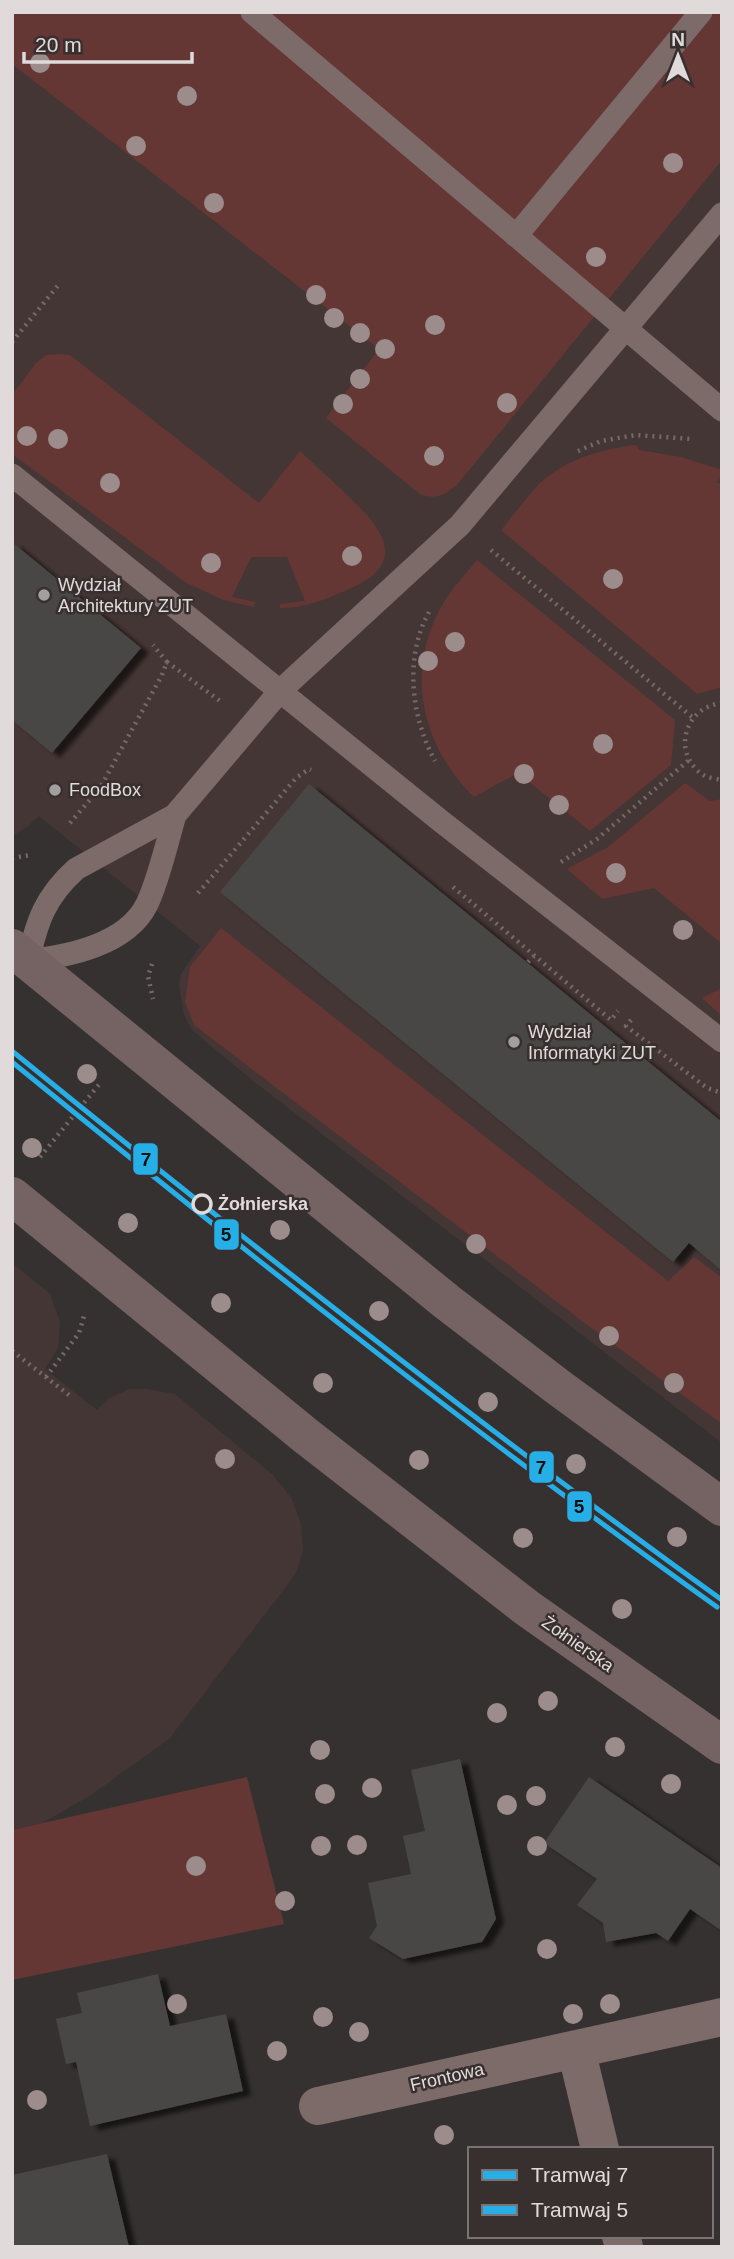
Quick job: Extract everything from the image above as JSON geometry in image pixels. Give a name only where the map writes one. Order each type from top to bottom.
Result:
[{"type":"street","points":[[17,962],[558,1387],[722,1507]]},
{"type":"street","name":"Żołnierska","points":[[12,1196],[306,1436],[527,1608],[722,1745]]},
{"type":"street","name":"Frontowa","points":[[318,2106],[722,2017]]},
{"type":"street","points":[[576,2049],[600,2147]]},
{"type":"lane","points":[[252,12],[720,409]]},
{"type":"lane","points":[[516,236],[701,12]]},
{"type":"lane","points":[[17,962],[45,905],[62,881],[76,869],[175,815],[281,690],[460,525],[722,214]]},
{"type":"lane","points":[[12,475],[442,822],[722,1041]]},
{"type":"lane","points":[[17,962],[76,953],[111,939],[131,923],[146,906],[175,815]]},
{"type":"path","points":[[12,342],[60,283]]},
{"type":"path","points":[[575,452],[601,441],[636,435],[691,441],[720,409]]},
{"type":"path","points":[[460,525],[692,716]]},
{"type":"path","points":[[433,606],[419,637],[414,659],[415,693],[421,726],[438,766]]},
{"type":"path","points":[[64,829],[100,788],[162,675],[167,662],[149,640]]},
{"type":"path","points":[[722,703],[710,704],[692,716],[684,738],[689,760],[706,776],[722,780]]},
{"type":"path","points":[[495,921],[524,885],[597,839],[689,760]]},
{"type":"path","points":[[190,903],[296,778],[309,769],[320,778]]},
{"type":"path","points":[[12,858],[31,855],[42,847]]},
{"type":"path","points":[[445,881],[534,956],[528,962]]},
{"type":"path","points":[[153,957],[148,976],[156,1009]]},
{"type":"path","points":[[626,1026],[707,1088],[722,1093]]},
{"type":"path","points":[[36,1163],[102,1080]]},
{"type":"path","points":[[46,1377],[79,1333],[84,1311]]},
{"type":"path","points":[[12,1351],[69,1395]]},
{"type":"shaded area","points":[[12,12],[722,12],[722,1443],[252,1080],[192,1030],[184,1015],[179,984],[181,974],[200,946],[39,816],[12,836]]},
{"type":"shaded area","points":[[12,12],[722,12],[722,160],[457,485],[440,495],[426,496],[420,494],[326,418],[379,349],[12,64]]},
{"type":"shaded area","points":[[46,355],[70,355],[259,503],[300,451],[356,503],[377,528],[385,553],[381,566],[370,577],[351,588],[316,602],[289,608],[280,608],[280,604],[305,601],[287,557],[251,557],[232,597],[255,602],[254,607],[223,600],[185,582],[12,454],[12,395],[36,363]]},
{"type":"shaded area","points":[[636,445],[639,450],[681,457],[722,470],[722,476],[717,482],[722,485],[722,687],[697,694],[501,530],[540,483],[561,468],[597,452]]},
{"type":"shaded area","points":[[477,560],[675,720],[671,765],[590,831],[518,773],[474,797],[441,754],[430,730],[424,705],[424,653],[444,602]]},
{"type":"shaded area","points":[[685,783],[710,801],[722,799],[722,944],[654,888],[602,899],[567,869],[608,847]]},
{"type":"shaded area","points":[[221,928],[668,1281],[694,1257],[722,1278],[722,1424],[582,1321],[194,1025],[185,1002],[190,967]]},
{"type":"shaded area","points":[[722,988],[722,1016],[702,998]]},
{"type":"shaded area","points":[[12,1263],[50,1294],[60,1322],[58,1348],[45,1369],[97,1410],[108,1399],[129,1389],[175,1394],[273,1475],[292,1499],[301,1524],[303,1551],[295,1575],[169,1739],[91,1795],[42,1823],[12,1830]]},
{"type":"shaded area","points":[[247,1777],[284,1924],[12,1980],[12,1830]]},
{"type":"building","name":"Wydział Architektury ZUT","points":[[12,542],[141,648],[52,753],[12,720]]},
{"type":"building","name":"Wydział Informatyki ZUT","points":[[309,784],[722,1122],[722,1271],[689,1243],[673,1262],[220,892]]},
{"type":"building","points":[[460,1759],[496,1919],[482,1942],[403,1959],[369,1938],[377,1926],[368,1883],[411,1874],[403,1836],[425,1831],[411,1770]]},
{"type":"building","points":[[589,1777],[722,1868],[722,1931],[690,1909],[668,1941],[656,1933],[606,1942],[603,1923],[577,1905],[597,1879],[544,1843]]},
{"type":"building","points":[[158,1974],[170,2026],[226,2014],[243,2091],[90,2126],[76,2062],[66,2064],[56,2019],[82,2013],[77,1993]]},
{"type":"building","points":[[107,2154],[129,2247],[12,2247],[12,2175]]},
{"type":"tram line","name":"7","points":[[12,1051],[363,1331],[722,1600]]},
{"type":"tram line","name":"5","points":[[12,1062],[360,1340],[717,1607]]},
{"type":"place","name":"Wydział Architektury ZUT","points":[[44,595]]},
{"type":"place","name":"FoodBox","points":[[55,790]]},
{"type":"place","name":"Wydział Informatyki ZUT","points":[[514,1042]]},
{"type":"place","name":"Żołnierska","points":[[202,1204]]}]
